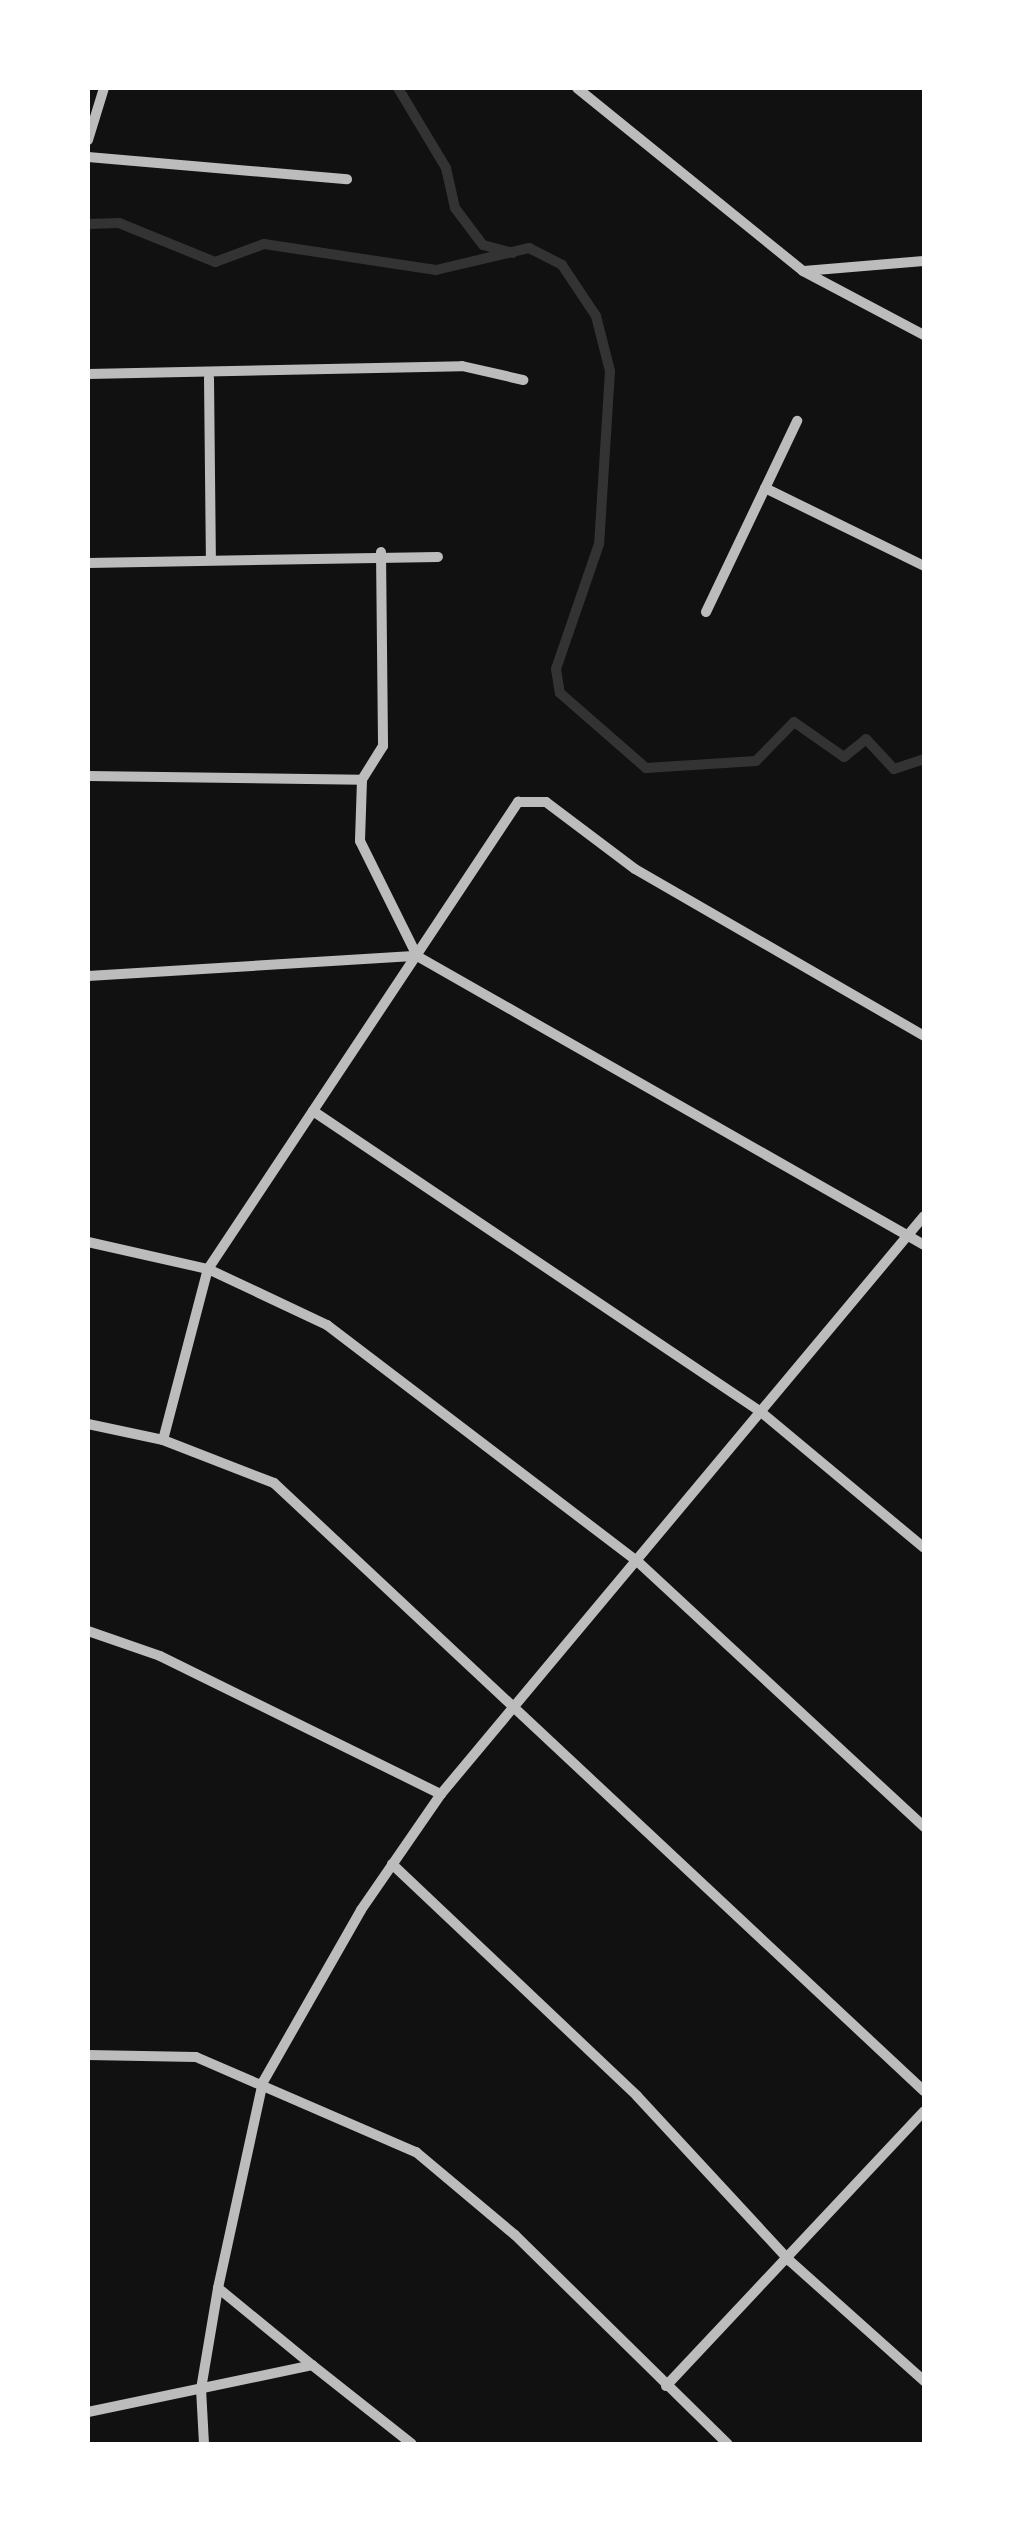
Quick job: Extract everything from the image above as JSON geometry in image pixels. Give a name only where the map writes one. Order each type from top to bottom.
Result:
[{"type":"street","points":[[88,140],[104,88]]},
{"type":"street","points":[[577,88],[804,271],[924,335]]},
{"type":"street","points":[[88,157],[347,179]]},
{"type":"street","points":[[804,271],[924,260]]},
{"type":"street","points":[[88,374],[209,378],[462,366],[523,380]]},
{"type":"street","points":[[209,378],[210,556]]},
{"type":"street","points":[[706,612],[796,421]]},
{"type":"street","points":[[765,488],[924,566]]},
{"type":"street","points":[[381,552],[384,746],[362,780],[360,840],[417,956]]},
{"type":"street","points":[[88,562],[381,552],[438,558]]},
{"type":"street","points":[[88,776],[362,780]]},
{"type":"street","points":[[163,1440],[208,1269],[417,956],[509,809],[546,802],[635,869],[924,1036]]},
{"type":"street","points":[[88,976],[417,956],[924,1245]]},
{"type":"street","points":[[313,1111],[761,1412],[924,1548]]},
{"type":"street","points":[[204,2444],[202,2390],[218,2288],[263,2082],[392,1864],[441,1794],[924,1216]]},
{"type":"street","points":[[88,1242],[208,1269],[328,1325],[636,1560],[924,1827]]},
{"type":"street","points":[[88,1424],[163,1440],[274,1484],[924,2091]]},
{"type":"street","points":[[88,1632],[160,1656],[441,1794]]},
{"type":"street","points":[[392,1864],[637,2096],[790,2262],[924,2380]]},
{"type":"street","points":[[88,2055],[196,2057],[263,2082],[416,2152],[471,2194],[728,2444]]},
{"type":"street","points":[[666,2386],[790,2262],[924,2111]]},
{"type":"street","points":[[218,2288],[412,2444]]},
{"type":"street","points":[[88,2412],[312,2366]]},
{"type":"waterway","points":[[398,88],[446,168],[455,208],[483,245],[513,253]]},
{"type":"waterway","points":[[88,224],[119,223],[215,262],[264,244],[436,270],[529,248],[562,265],[596,316],[610,371],[599,544],[556,669],[560,693],[646,768],[756,761],[794,722],[844,757],[866,739],[894,769],[924,759]]}]
